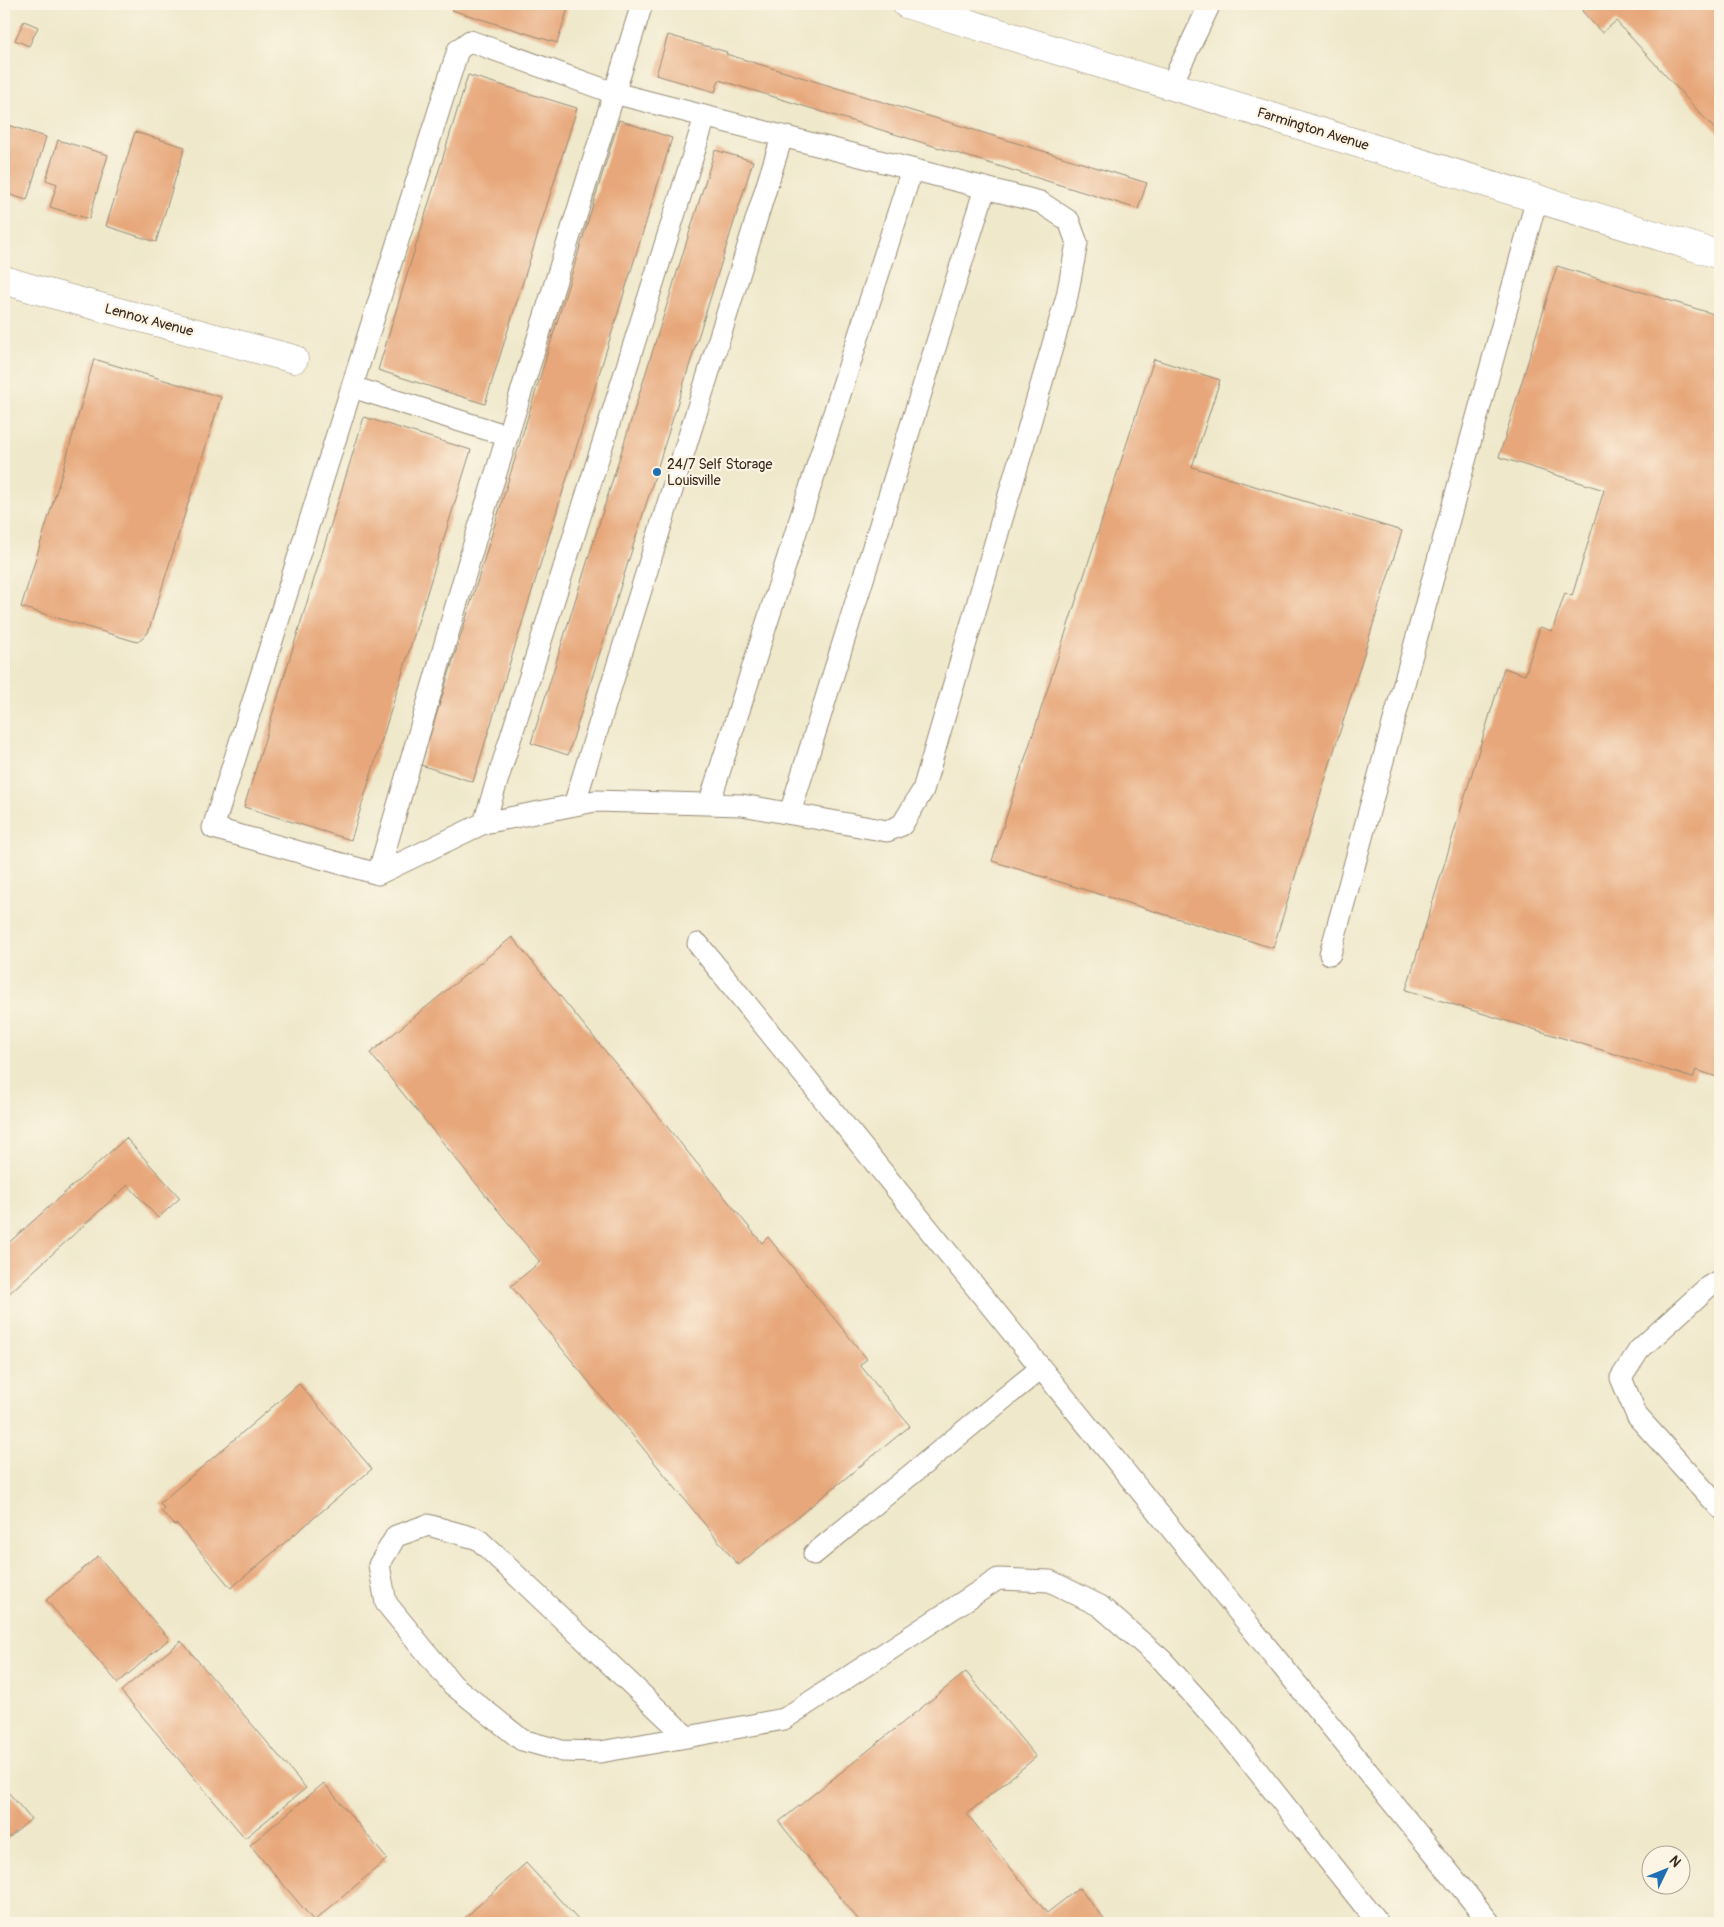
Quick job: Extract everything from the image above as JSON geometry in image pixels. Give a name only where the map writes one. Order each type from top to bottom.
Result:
[{"type":"street","name":"Farmington Avenue","points":[[906,4],[1720,255]]},
{"type":"street","name":"Lennox Avenue","points":[[4,280],[46,293],[294,359]]},
{"type":"lane","points":[[378,874],[508,436],[642,4]]},
{"type":"lane","points":[[1171,85],[1210,4]]},
{"type":"lane","points":[[470,41],[614,93],[706,117],[1040,202],[1069,221],[1077,243],[1067,296],[923,790],[902,824],[887,831],[742,804],[595,801],[484,823],[378,874],[212,828],[458,50],[470,41]]},
{"type":"lane","points":[[484,823],[706,117]]},
{"type":"lane","points":[[574,805],[782,137]]},
{"type":"lane","points":[[709,804],[912,169]]},
{"type":"lane","points":[[790,813],[985,188]]},
{"type":"lane","points":[[1330,954],[1538,198]]},
{"type":"lane","points":[[352,387],[508,436]]},
{"type":"lane","points":[[698,944],[1490,1923]]},
{"type":"lane","points":[[1720,1280],[1708,1287],[1639,1350],[1621,1378],[1637,1416],[1720,1508]]},
{"type":"lane","points":[[814,1554],[1041,1368]]},
{"type":"lane","points":[[687,1737],[478,1539],[428,1525],[396,1536],[379,1565],[386,1603],[453,1685],[522,1740],[562,1750],[600,1752],[687,1737],[784,1718],[998,1580],[1050,1581],[1100,1606],[1162,1660],[1226,1731],[1378,1923]]},
{"type":"building","points":[[454,4],[554,4],[568,8],[557,43],[452,10]]},
{"type":"building","points":[[1590,4],[1720,4],[1720,135],[1616,21],[1602,33],[1582,11]]},
{"type":"building","points":[[24,21],[38,27],[29,46],[15,40]]},
{"type":"building","points":[[668,35],[1147,183],[1138,209],[719,80],[715,92],[656,75]]},
{"type":"building","points":[[468,75],[577,108],[485,404],[378,370]]},
{"type":"building","points":[[619,120],[672,138],[473,782],[421,765]]},
{"type":"building","points":[[4,124],[46,137],[27,200],[4,193]]},
{"type":"building","points":[[135,132],[185,147],[156,242],[106,226]]},
{"type":"building","points":[[58,140],[108,155],[89,219],[50,207],[57,184],[46,180]]},
{"type":"building","points":[[715,150],[753,161],[568,755],[531,743]]},
{"type":"building","points":[[1557,266],[1720,316],[1720,1078],[1696,1070],[1693,1078],[1406,990],[1504,668],[1525,675],[1540,627],[1552,631],[1565,593],[1572,596],[1604,490],[1499,457]]},
{"type":"building","points":[[94,359],[221,397],[148,633],[137,642],[21,607],[63,470]]},
{"type":"building","points":[[1154,359],[1220,380],[1192,467],[1402,531],[1273,948],[992,861]]},
{"type":"building","points":[[364,417],[471,450],[351,840],[244,807]]},
{"type":"building","points":[[512,937],[762,1243],[768,1237],[867,1359],[860,1365],[910,1426],[738,1565],[511,1286],[540,1262],[370,1053]]},
{"type":"building","points":[[126,1138],[180,1198],[158,1218],[128,1185],[4,1298],[4,1247]]},
{"type":"building","points":[[299,1384],[372,1469],[231,1588],[177,1524],[175,1525],[161,1511],[164,1508],[160,1503]]},
{"type":"building","points":[[98,1556],[169,1639],[118,1683],[46,1600]]},
{"type":"building","points":[[181,1641],[306,1788],[245,1838],[121,1691]]},
{"type":"building","points":[[966,1672],[1036,1757],[967,1814],[1047,1913],[1079,1888],[1107,1923],[861,1923],[779,1822]]},
{"type":"building","points":[[324,1783],[387,1859],[314,1921],[250,1845]]},
{"type":"building","points":[[7,1791],[31,1819],[4,1842],[4,1794]]},
{"type":"building","points":[[526,1863],[581,1923],[459,1923]]},
{"type":"place","name":"24/7 Self Storage Louisville","points":[[657,472]]}]
